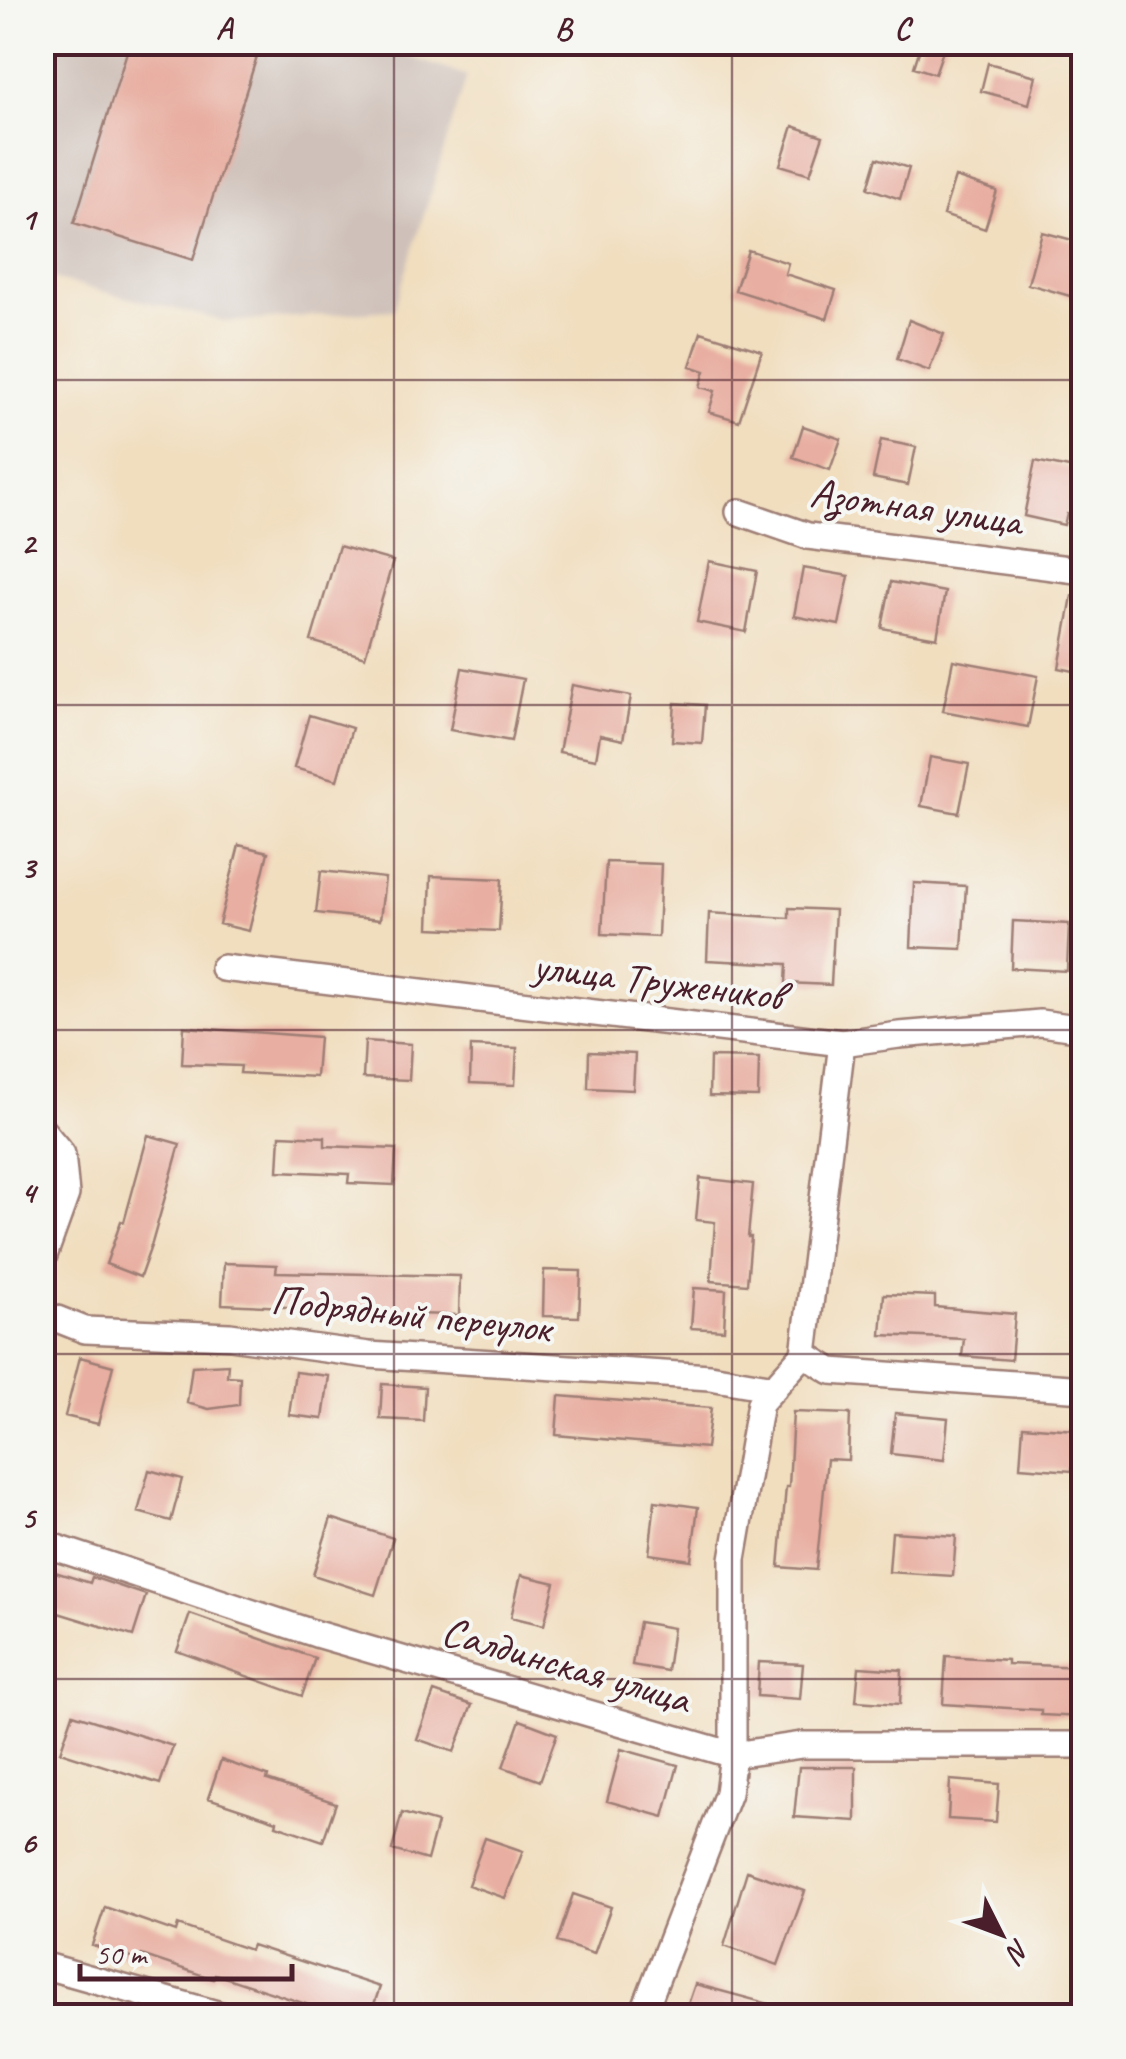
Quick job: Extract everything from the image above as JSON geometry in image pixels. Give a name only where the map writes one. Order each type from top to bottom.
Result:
[{"type":"street","name":"Азотная улица","points":[[739,512],[808,536],[1084,572]]},
{"type":"street","name":"улица Тружеников","points":[[223,968],[842,1043],[1040,1023],[1084,1028]]},
{"type":"street","points":[[642,2016],[728,1793],[733,1755],[733,1559],[760,1404],[804,1354],[842,1043]]},
{"type":"street","points":[[42,1130],[62,1154],[66,1194],[42,1261]]},
{"type":"street","name":"Подрядный переулок","points":[[42,1313],[85,1330],[230,1336],[369,1356],[710,1377],[774,1388]]},
{"type":"street","points":[[804,1354],[831,1371],[1084,1389]]},
{"type":"street","name":"Салдинская улица","points":[[42,1543],[316,1634],[733,1755],[802,1746],[1084,1745]]},
{"type":"street","points":[[42,1965],[224,2016]]},
{"type":"shaded area","points":[[43,43],[368,43],[467,76],[394,310],[228,322],[43,277]]},
{"type":"building","points":[[130,42],[215,42],[257,56],[193,260],[74,223]]},
{"type":"building","points":[[922,42],[946,42],[935,74],[914,67]]},
{"type":"building","points":[[988,63],[1036,76],[1029,104],[981,91]]},
{"type":"building","points":[[793,126],[823,136],[810,174],[780,165]]},
{"type":"building","points":[[877,158],[909,168],[900,199],[868,188]]},
{"type":"building","points":[[955,177],[997,191],[985,229],[943,215]]},
{"type":"building","points":[[1042,232],[1084,243],[1084,300],[1028,284]]},
{"type":"building","points":[[748,250],[788,263],[785,274],[836,290],[827,319],[735,290]]},
{"type":"building","points":[[909,320],[944,334],[929,371],[897,359]]},
{"type":"building","points":[[701,332],[762,351],[739,421],[709,412],[715,391],[700,387],[705,371],[690,366]]},
{"type":"building","points":[[803,426],[841,439],[830,470],[793,457]]},
{"type":"building","points":[[881,440],[916,447],[908,485],[873,478]]},
{"type":"building","points":[[1035,461],[1084,471],[1084,516],[1067,514],[1064,525],[1024,516]]},
{"type":"building","points":[[339,546],[393,561],[365,657],[311,641]]},
{"type":"building","points":[[709,561],[757,571],[746,632],[697,622]]},
{"type":"building","points":[[803,568],[849,576],[839,625],[794,616]]},
{"type":"building","points":[[891,582],[945,592],[937,638],[882,628]]},
{"type":"building","points":[[1072,596],[1084,597],[1084,673],[1059,668]]},
{"type":"building","points":[[953,660],[1038,676],[1028,727],[943,711]]},
{"type":"building","points":[[462,668],[523,679],[511,741],[450,730]]},
{"type":"building","points":[[572,685],[631,696],[623,740],[600,735],[596,759],[559,752]]},
{"type":"building","points":[[675,703],[705,705],[702,743],[672,741]]},
{"type":"building","points":[[309,715],[352,728],[337,780],[294,768]]},
{"type":"building","points":[[930,757],[969,764],[959,813],[921,806]]},
{"type":"building","points":[[239,845],[268,852],[249,931],[219,924]]},
{"type":"building","points":[[606,862],[661,864],[658,937],[602,934]]},
{"type":"building","points":[[321,871],[385,878],[380,920],[316,913]]},
{"type":"building","points":[[431,876],[502,879],[499,931],[429,928]]},
{"type":"building","points":[[914,883],[966,886],[962,949],[911,947]]},
{"type":"building","points":[[789,908],[835,910],[831,985],[786,983],[787,964],[707,960],[709,913],[789,918]]},
{"type":"building","points":[[1013,921],[1069,924],[1067,971],[1011,968]]},
{"type":"building","points":[[184,1027],[319,1037],[316,1077],[240,1073],[241,1066],[182,1064]]},
{"type":"building","points":[[365,1041],[411,1044],[409,1080],[363,1078]]},
{"type":"building","points":[[471,1046],[517,1048],[515,1085],[470,1083]]},
{"type":"building","points":[[589,1052],[635,1054],[633,1090],[588,1088]]},
{"type":"building","points":[[710,1057],[759,1058],[758,1097],[709,1096]]},
{"type":"building","points":[[148,1135],[180,1144],[140,1277],[106,1264],[121,1221],[124,1222]]},
{"type":"building","points":[[280,1135],[325,1137],[325,1146],[396,1149],[394,1185],[348,1183],[349,1174],[278,1171]]},
{"type":"building","points":[[700,1178],[753,1184],[747,1284],[711,1281],[715,1222],[696,1220]]},
{"type":"building","points":[[224,1263],[277,1265],[276,1272],[460,1276],[459,1315],[308,1312],[308,1308],[222,1304]]},
{"type":"building","points":[[544,1270],[581,1271],[579,1317],[543,1316]]},
{"type":"building","points":[[694,1288],[726,1290],[724,1330],[691,1328]]},
{"type":"building","points":[[884,1294],[935,1296],[935,1307],[1015,1314],[1011,1360],[962,1356],[964,1339],[881,1335]]},
{"type":"building","points":[[80,1357],[113,1366],[98,1424],[65,1416]]},
{"type":"building","points":[[228,1364],[227,1376],[240,1377],[239,1405],[209,1409],[187,1403],[192,1366]]},
{"type":"building","points":[[295,1372],[329,1376],[323,1419],[289,1415]]},
{"type":"building","points":[[382,1384],[425,1387],[423,1421],[380,1419]]},
{"type":"building","points":[[559,1396],[711,1408],[706,1448],[556,1435]]},
{"type":"building","points":[[793,1412],[850,1414],[848,1460],[827,1459],[816,1570],[779,1567]]},
{"type":"building","points":[[895,1413],[948,1418],[944,1460],[891,1454]]},
{"type":"building","points":[[1023,1426],[1075,1430],[1072,1471],[1020,1467]]},
{"type":"building","points":[[149,1470],[182,1479],[171,1521],[138,1512]]},
{"type":"building","points":[[655,1501],[698,1507],[691,1560],[649,1554]]},
{"type":"building","points":[[331,1518],[393,1538],[375,1595],[313,1575]]},
{"type":"building","points":[[892,1532],[956,1536],[953,1576],[889,1572]]},
{"type":"building","points":[[42,1568],[90,1583],[92,1577],[146,1595],[133,1636],[42,1608]]},
{"type":"building","points":[[521,1575],[555,1583],[544,1625],[511,1617]]},
{"type":"building","points":[[190,1614],[315,1658],[302,1696],[177,1651]]},
{"type":"building","points":[[639,1622],[673,1628],[667,1671],[632,1665]]},
{"type":"building","points":[[946,1656],[1007,1660],[1007,1664],[1084,1667],[1084,1717],[1041,1715],[1041,1710],[943,1704]]},
{"type":"building","points":[[759,1662],[803,1664],[800,1699],[757,1696]]},
{"type":"building","points":[[859,1667],[902,1670],[900,1704],[856,1701]]},
{"type":"building","points":[[434,1692],[472,1705],[454,1752],[417,1739]]},
{"type":"building","points":[[73,1714],[173,1746],[160,1784],[60,1752]]},
{"type":"building","points":[[520,1720],[557,1734],[540,1781],[503,1767]]},
{"type":"building","points":[[621,1749],[678,1765],[664,1817],[607,1801]]},
{"type":"building","points":[[221,1760],[336,1803],[323,1841],[208,1798]]},
{"type":"building","points":[[799,1767],[856,1767],[856,1821],[794,1817]]},
{"type":"building","points":[[950,1780],[999,1784],[996,1822],[948,1819]]},
{"type":"building","points":[[402,1813],[437,1823],[427,1860],[392,1850]]},
{"type":"building","points":[[485,1838],[523,1851],[505,1898],[468,1885]]},
{"type":"building","points":[[747,1871],[805,1891],[778,1965],[724,1946]]},
{"type":"building","points":[[573,1894],[611,1907],[594,1954],[557,1942]]},
{"type":"building","points":[[105,1907],[176,1932],[178,1925],[250,1950],[252,1945],[380,1987],[370,2016],[342,2016],[215,1974],[213,1979],[142,1955],[140,1961],[92,1945]]},
{"type":"building","points":[[695,1984],[788,2009],[787,2016],[684,2016]]}]
